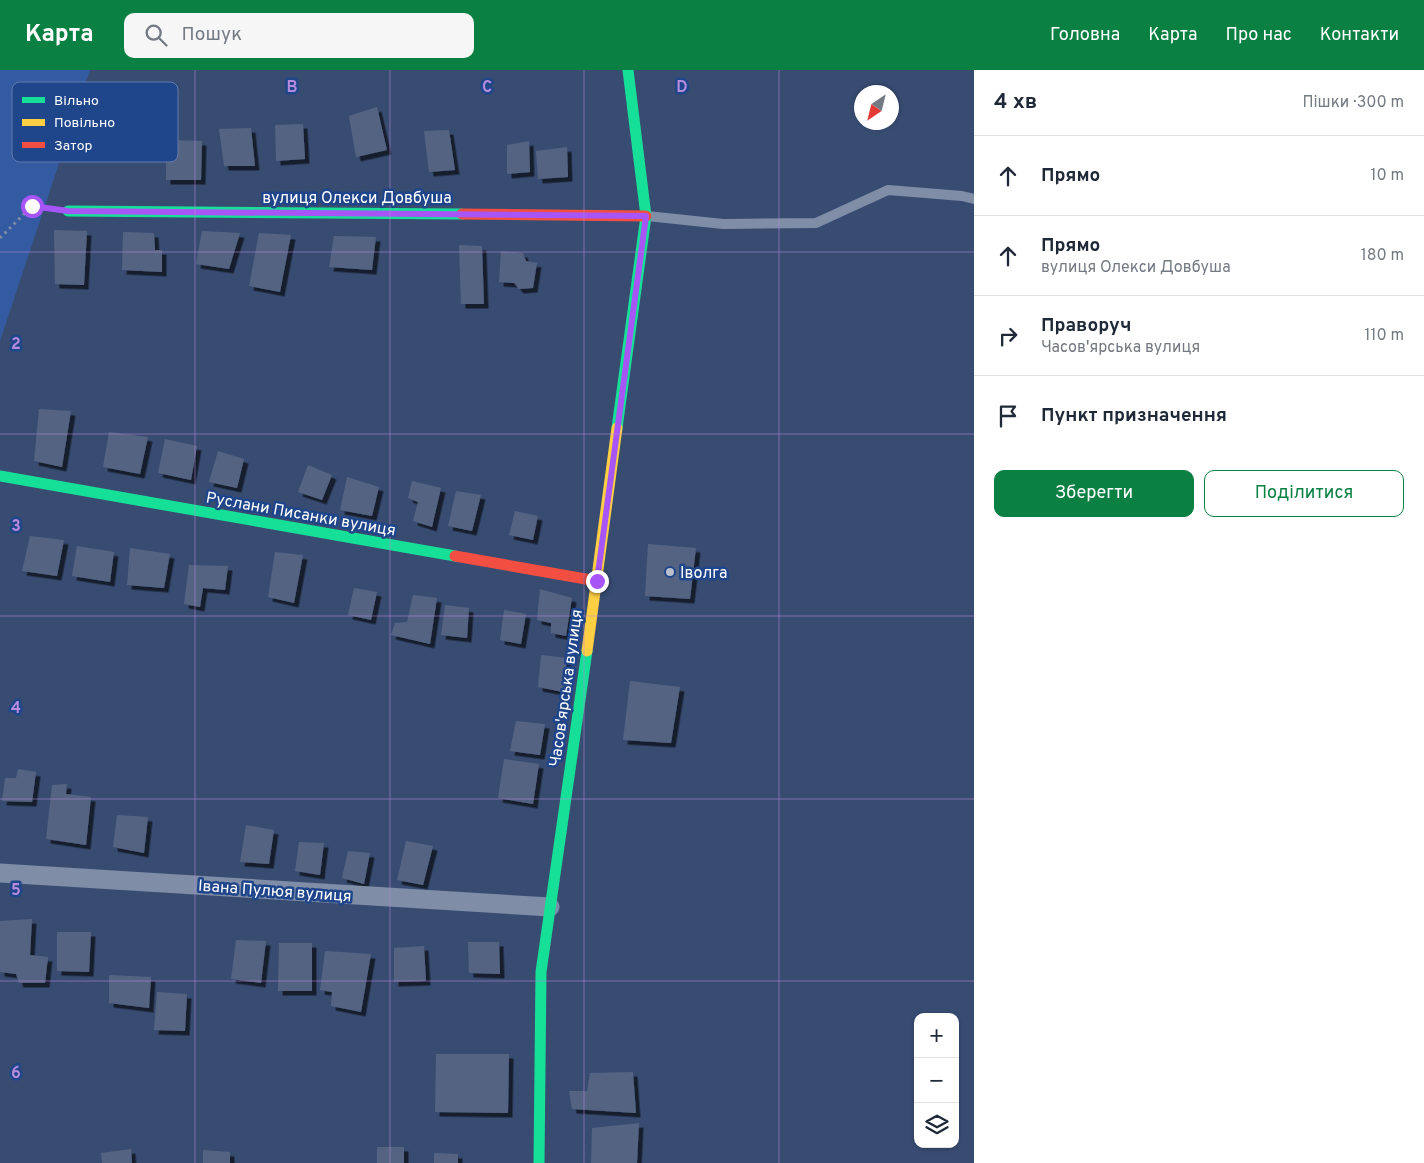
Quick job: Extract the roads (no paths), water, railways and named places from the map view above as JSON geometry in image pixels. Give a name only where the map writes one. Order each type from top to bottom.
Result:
[{"type":"street","name":"Часов'ярська вулиця","points":[[539,1163],[541,972],[597,581],[646,216],[628,70]]},
{"type":"street","name":"вулиця Олекси Довбуша","points":[[68,211],[646,216]]},
{"type":"street","name":"Руслани Писанки вулиця","points":[[0,476],[597,581]]},
{"type":"street","name":"Івана Пулюя вулиця","points":[[0,873],[550,907]]},
{"type":"lane","points":[[646,216],[723,224],[816,223],[888,190],[974,198]]},
{"type":"place","name":"Іволга","points":[[670,572]]}]
